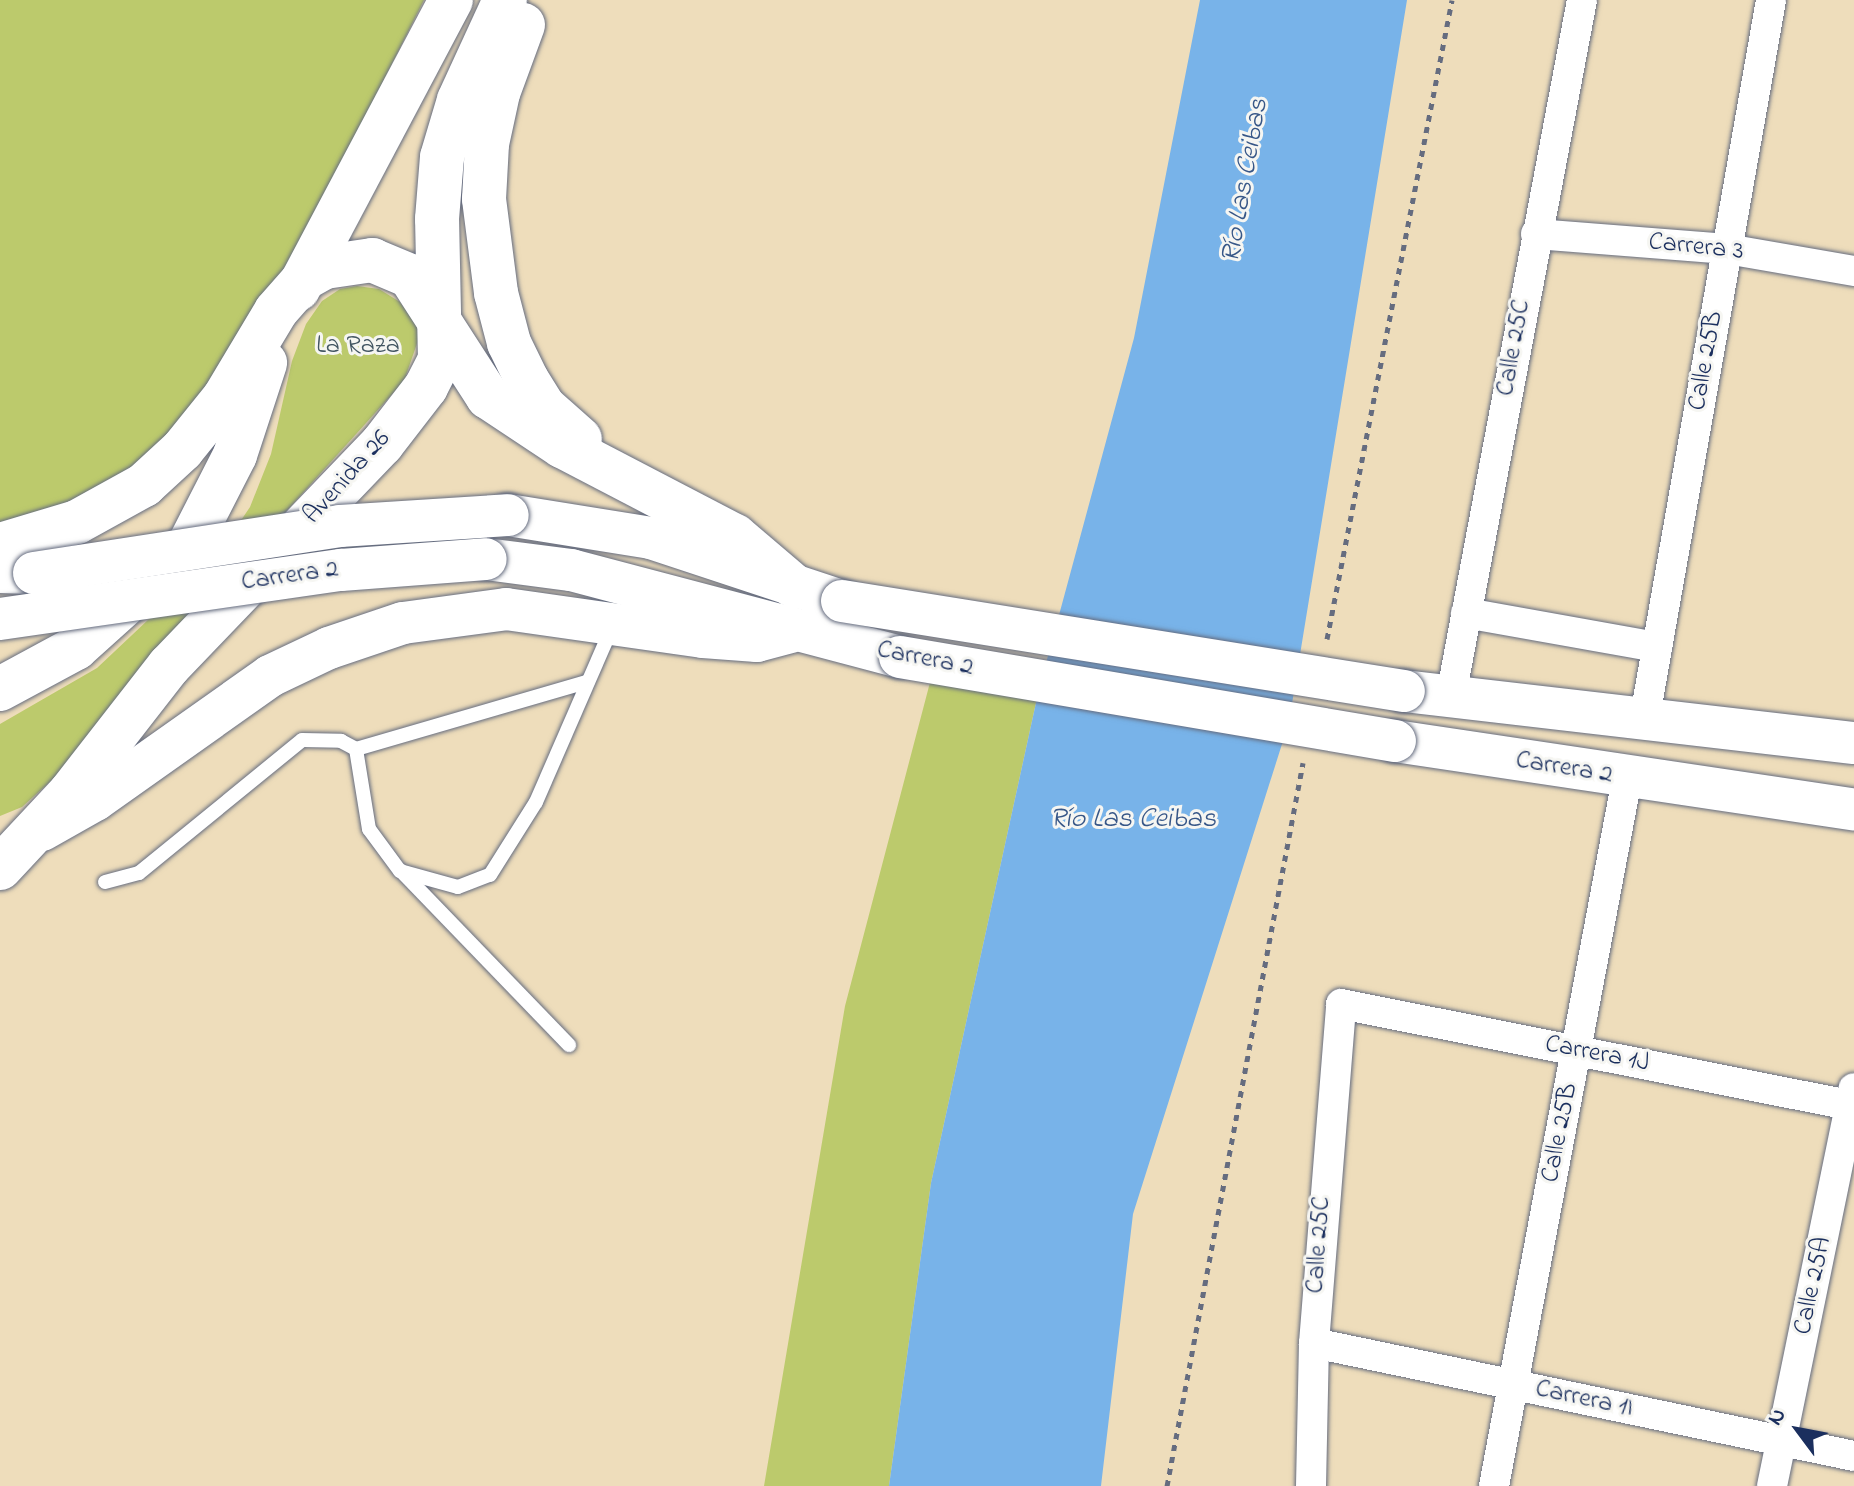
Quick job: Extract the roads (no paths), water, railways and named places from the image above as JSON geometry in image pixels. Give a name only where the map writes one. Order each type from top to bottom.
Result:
[{"type":"main road","points":[[0,689],[76,648],[188,547],[235,455],[263,367],[305,278],[451,0]]},
{"type":"main road","name":"Avenida 26","points":[[9,850],[169,666],[382,444],[440,360],[442,325],[437,219],[442,157],[459,100],[505,0]]},
{"type":"main road","points":[[534,0],[498,93],[487,144],[484,199],[496,293],[509,343],[544,407],[652,494]]},
{"type":"main road","points":[[0,545],[77,522],[144,485],[182,450],[224,398],[276,311],[305,278],[354,260],[393,266],[423,291],[488,397],[539,433],[735,536],[795,587]]},
{"type":"main road","name":"Carrera 2","points":[[0,572],[34,573],[340,526],[508,515],[651,538],[842,601],[1404,691],[1644,722],[1854,743]]},
{"type":"main road","name":"Carrera 2","points":[[0,619],[341,570],[486,559],[571,570],[791,632],[900,657],[1627,779],[1854,810]]},
{"type":"main road","points":[[9,850],[95,800],[270,676],[329,648],[403,623],[468,611],[518,610],[757,641],[791,632]]},
{"type":"street","name":"Calle 25C","points":[[1451,696],[1582,0]]},
{"type":"street","name":"Calle 25B","points":[[1644,722],[1771,0]]},
{"type":"street","name":"Carrera 3","points":[[1536,234],[1727,249],[1854,271]]},
{"type":"street","points":[[1466,613],[1657,647]]},
{"type":"street","name":"Calle 25B","points":[[1494,1486],[1627,779]]},
{"type":"street","name":"Calle 25C","points":[[1311,1486],[1314,1343],[1341,1004]]},
{"type":"street","name":"Carrera 1J","points":[[1341,1004],[1576,1051],[1853,1099]]},
{"type":"street","name":"Calle 25A","points":[[1772,1486],[1853,1099]]},
{"type":"street","name":"Carrera 1I","points":[[1314,1343],[1854,1456]]},
{"type":"lane","points":[[400,871],[458,887],[490,875],[536,802],[614,623]]},
{"type":"lane","points":[[105,882],[139,873],[302,740],[341,741],[356,749],[587,682]]},
{"type":"lane","points":[[356,749],[369,829],[400,871],[569,1045]]},
{"type":"water","name":"Río Las Ceibas","points":[[1200,0],[1407,0],[1289,722],[1133,1214],[1101,1486],[889,1486],[931,1183],[1039,689],[1134,338]]},
{"type":"park label","name":"La Raza","points":[[358,347]]}]
